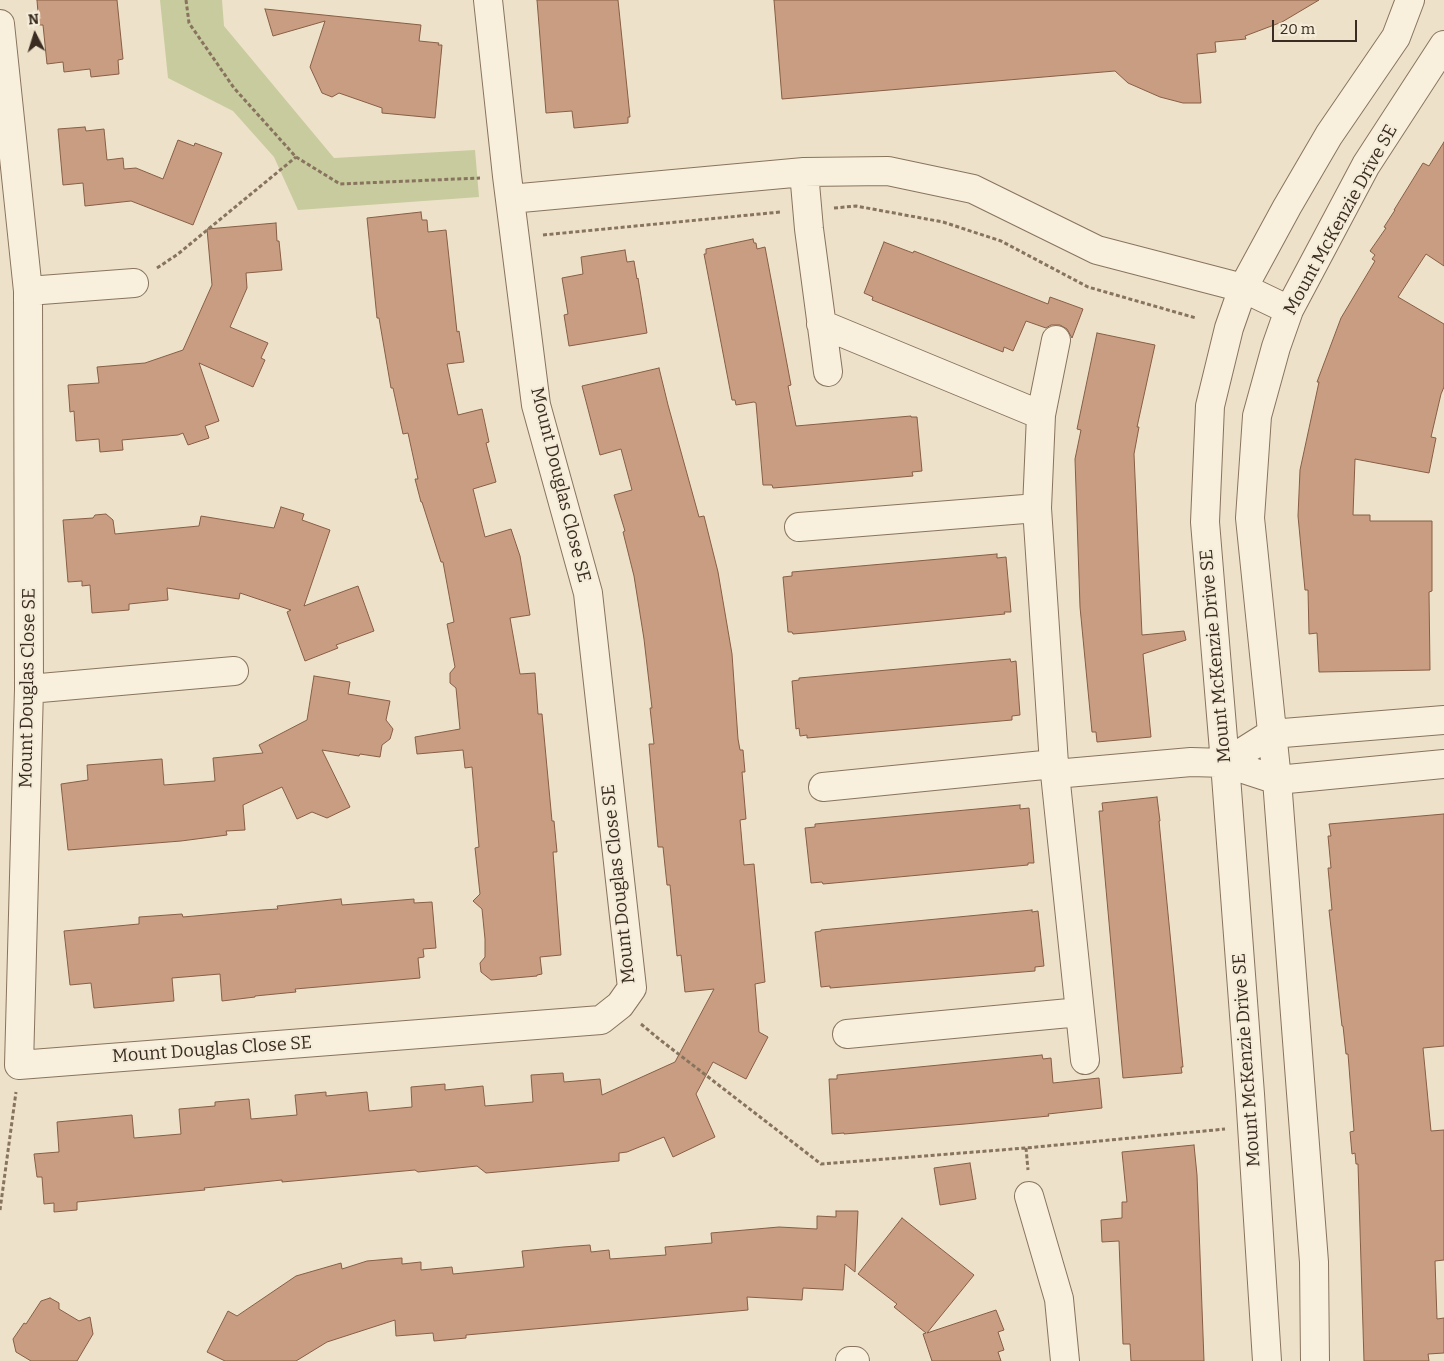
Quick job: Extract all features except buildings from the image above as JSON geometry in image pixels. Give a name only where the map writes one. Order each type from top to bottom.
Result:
[{"type":"street","name":"Mount Douglas Close SE","points":[[0,24],[28,292],[30,689],[19,1065],[601,1020],[620,1005],[632,988],[588,593],[536,405],[508,188],[488,0]]},
{"type":"street","name":"Mount McKenzie Drive SE","points":[[1267,1361],[1226,763],[1205,522],[1210,406],[1229,328],[1243,288],[1329,135],[1396,37],[1410,0]]},
{"type":"street","name":"Mount McKenzie Drive SE","points":[[1315,1361],[1314,1262],[1277,780],[1250,518],[1257,416],[1288,310],[1366,165],[1444,45]]},
{"type":"street","points":[[508,188],[804,172],[888,171],[974,189],[1097,250],[1243,288],[1288,310]]},
{"type":"street","points":[[804,172],[808,220],[828,372]]},
{"type":"street","points":[[28,292],[134,283]]},
{"type":"street","points":[[821,324],[1041,415]]},
{"type":"street","points":[[1056,340],[1041,415],[1037,508],[1054,769],[1085,1060]]},
{"type":"street","points":[[798,527],[1037,508]]},
{"type":"street","points":[[30,689],[234,671]]},
{"type":"street","points":[[1226,763],[1271,734],[1444,720]]},
{"type":"street","points":[[823,787],[1054,769],[1191,762],[1226,763],[1277,780],[1444,764]]},
{"type":"street","points":[[847,1034],[1080,1012]]},
{"type":"street","points":[[1029,1196],[1059,1299],[1064,1361]]},
{"type":"street","points":[[850,1361],[856,1361]]},
{"type":"path","points":[[186,0],[189,23],[234,88],[296,157],[340,184],[508,188]]},
{"type":"path","points":[[134,283],[178,254],[296,157]]},
{"type":"path","points":[[514,238],[808,220],[856,206],[943,222],[1001,241],[1088,287],[1196,318]]},
{"type":"path","points":[[620,1005],[659,1039],[821,1164],[1232,1129]]},
{"type":"path","points":[[0,1210],[19,1065]]},
{"type":"green space","points":[[160,0],[222,0],[224,26],[334,158],[475,150],[479,197],[298,210],[274,157],[233,111],[168,78]]}]
